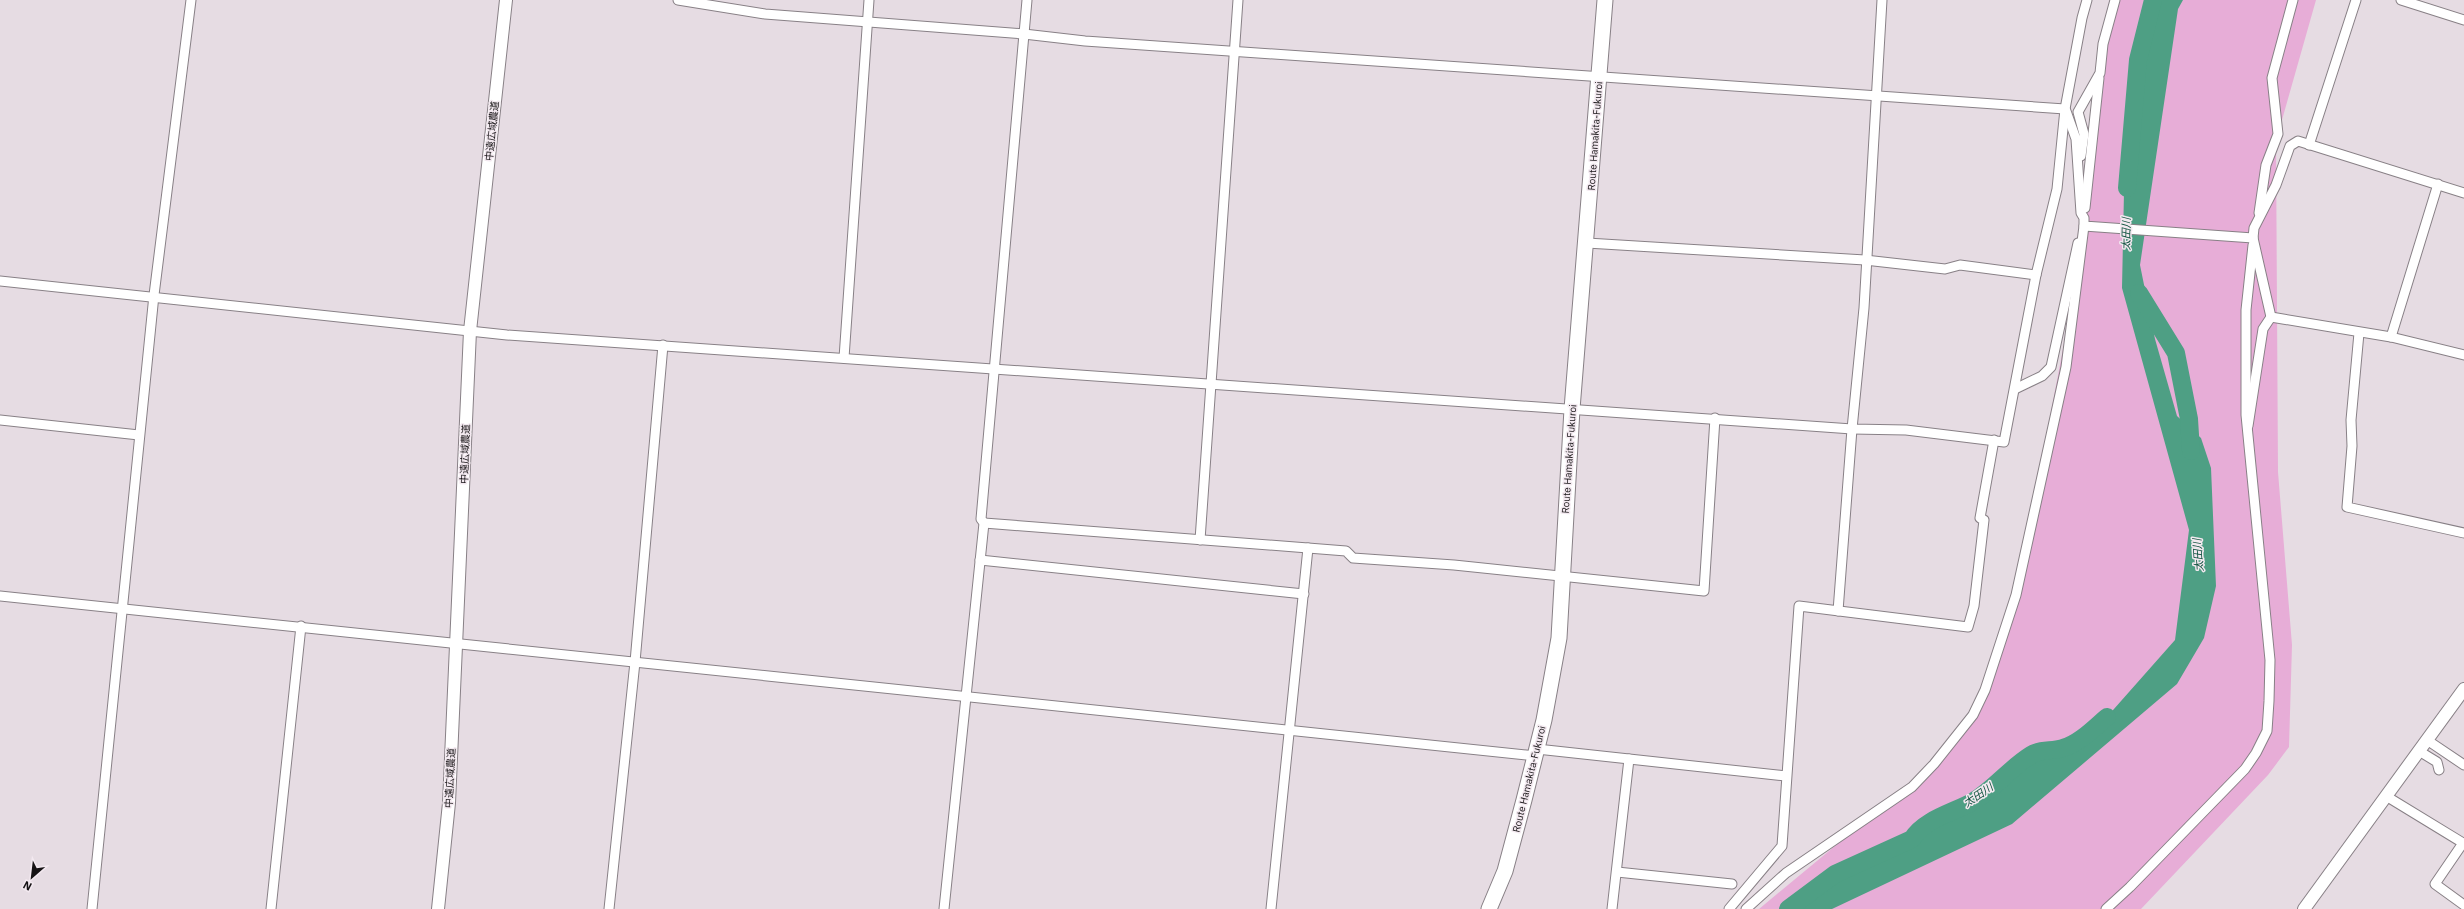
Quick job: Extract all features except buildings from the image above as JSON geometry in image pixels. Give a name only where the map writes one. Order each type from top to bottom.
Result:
[{"type":"main road","name":"Route Hamakita-Fukuroi","points":[[1491,909],[1505,871],[1536,752],[1559,638],[1572,409],[1587,243],[1605,0]]},
{"type":"street","points":[[92,909],[154,295],[191,0]]},
{"type":"street","name":"中遠広域農道","points":[[438,909],[449,803],[470,331],[506,0]]},
{"type":"street","points":[[678,0],[765,14],[1024,34],[1085,41],[2065,109]]},
{"type":"street","points":[[844,358],[869,0]]},
{"type":"street","points":[[944,909],[984,523],[981,519],[996,369],[1027,0]]},
{"type":"street","points":[[1200,540],[1238,0]]},
{"type":"street","points":[[1838,611],[1852,429],[1864,308],[1865,260],[1882,0]]},
{"type":"street","points":[[0,281],[154,295],[470,331],[996,369],[1715,418],[1852,429],[1906,430],[2004,442],[2036,275],[2057,189],[2065,109],[2087,0]]},
{"type":"street","points":[[1746,909],[1786,873],[1912,787],[1957,737],[1976,708],[1985,690],[2016,595],[2066,367],[2084,239],[2103,44],[2115,0]]},
{"type":"street","points":[[2259,214],[2266,165],[2278,134],[2272,78],[2293,0]]},
{"type":"street","points":[[2309,145],[2356,0]]},
{"type":"street","points":[[2401,0],[2464,20]]},
{"type":"street","points":[[2079,182],[2084,134],[2078,112],[2100,73]]},
{"type":"street","points":[[2015,389],[2042,376],[2051,367],[2079,237],[2085,225],[2081,213],[2076,139],[2065,109]]},
{"type":"street","points":[[2106,909],[2130,888],[2245,770],[2267,731],[2270,660],[2247,429],[2244,369],[2246,310],[2253,231],[2259,214],[2276,185],[2290,146],[2298,141],[2464,193]]},
{"type":"street","points":[[2391,337],[2438,184]]},
{"type":"street","points":[[2085,225],[2251,241]]},
{"type":"street","points":[[2247,429],[2252,415],[2263,329],[2271,317],[2258,252],[2251,241]]},
{"type":"street","points":[[1587,243],[1865,260],[1945,269],[1960,265],[2036,275]]},
{"type":"street","points":[[2271,317],[2391,337],[2464,356]]},
{"type":"street","points":[[2360,333],[2351,420],[2352,446],[2347,507],[2464,533]]},
{"type":"street","points":[[609,909],[636,662],[663,345]]},
{"type":"street","points":[[984,523],[1346,551],[1353,558],[1454,565],[1562,578],[1704,591],[1715,418]]},
{"type":"street","points":[[0,420],[139,435]]},
{"type":"street","points":[[1729,909],[1782,846],[1799,606],[1968,627],[1974,606],[1984,520],[1980,518],[1994,440]]},
{"type":"street","points":[[1271,909],[1308,548]]},
{"type":"street","points":[[980,560],[1304,594]]},
{"type":"street","points":[[0,596],[456,642],[1290,731],[1629,759],[1786,776]]},
{"type":"street","points":[[271,909],[301,626]]},
{"type":"street","points":[[2304,909],[2464,689]]},
{"type":"street","points":[[2427,740],[2464,765]]},
{"type":"street","points":[[2419,751],[2438,762],[2440,770]]},
{"type":"street","points":[[1612,909],[1629,759]]},
{"type":"street","points":[[2386,796],[2463,843],[2435,884],[2464,905]]},
{"type":"street","points":[[1616,872],[1732,884]]},
{"type":"shaded area","points":[[2116,0],[2316,0],[2276,141],[2278,472],[2292,645],[2289,747],[2268,775],[2141,909],[1759,909],[1934,764],[1983,695],[2016,595],[2084,239],[2103,44]]},
{"type":"water","points":[[2160,0],[2183,0],[2178,9],[2140,265],[2155,339],[2177,416],[2201,438],[2211,468],[2216,586],[2204,638],[2177,684],[2012,824],[1832,909],[1788,909],[1835,874],[1912,839],[1916,832],[1990,789],[2019,762],[2044,749],[2060,749],[2086,734],[2106,718],[2175,640],[2189,530],[2122,288],[2124,192],[2146,55]]},
{"type":"waterway","name":"太田川","points":[[2127,188],[2138,60],[2153,0]]},
{"type":"waterway","name":"太田川","points":[[2139,293],[2176,353],[2189,419],[2191,451]]},
{"type":"waterway","name":"太田川","points":[[1788,909],[1835,874],[1912,839],[1917,832],[1932,821],[1982,796],[2023,760],[2031,755],[2069,746],[2086,735],[2107,717]]}]
